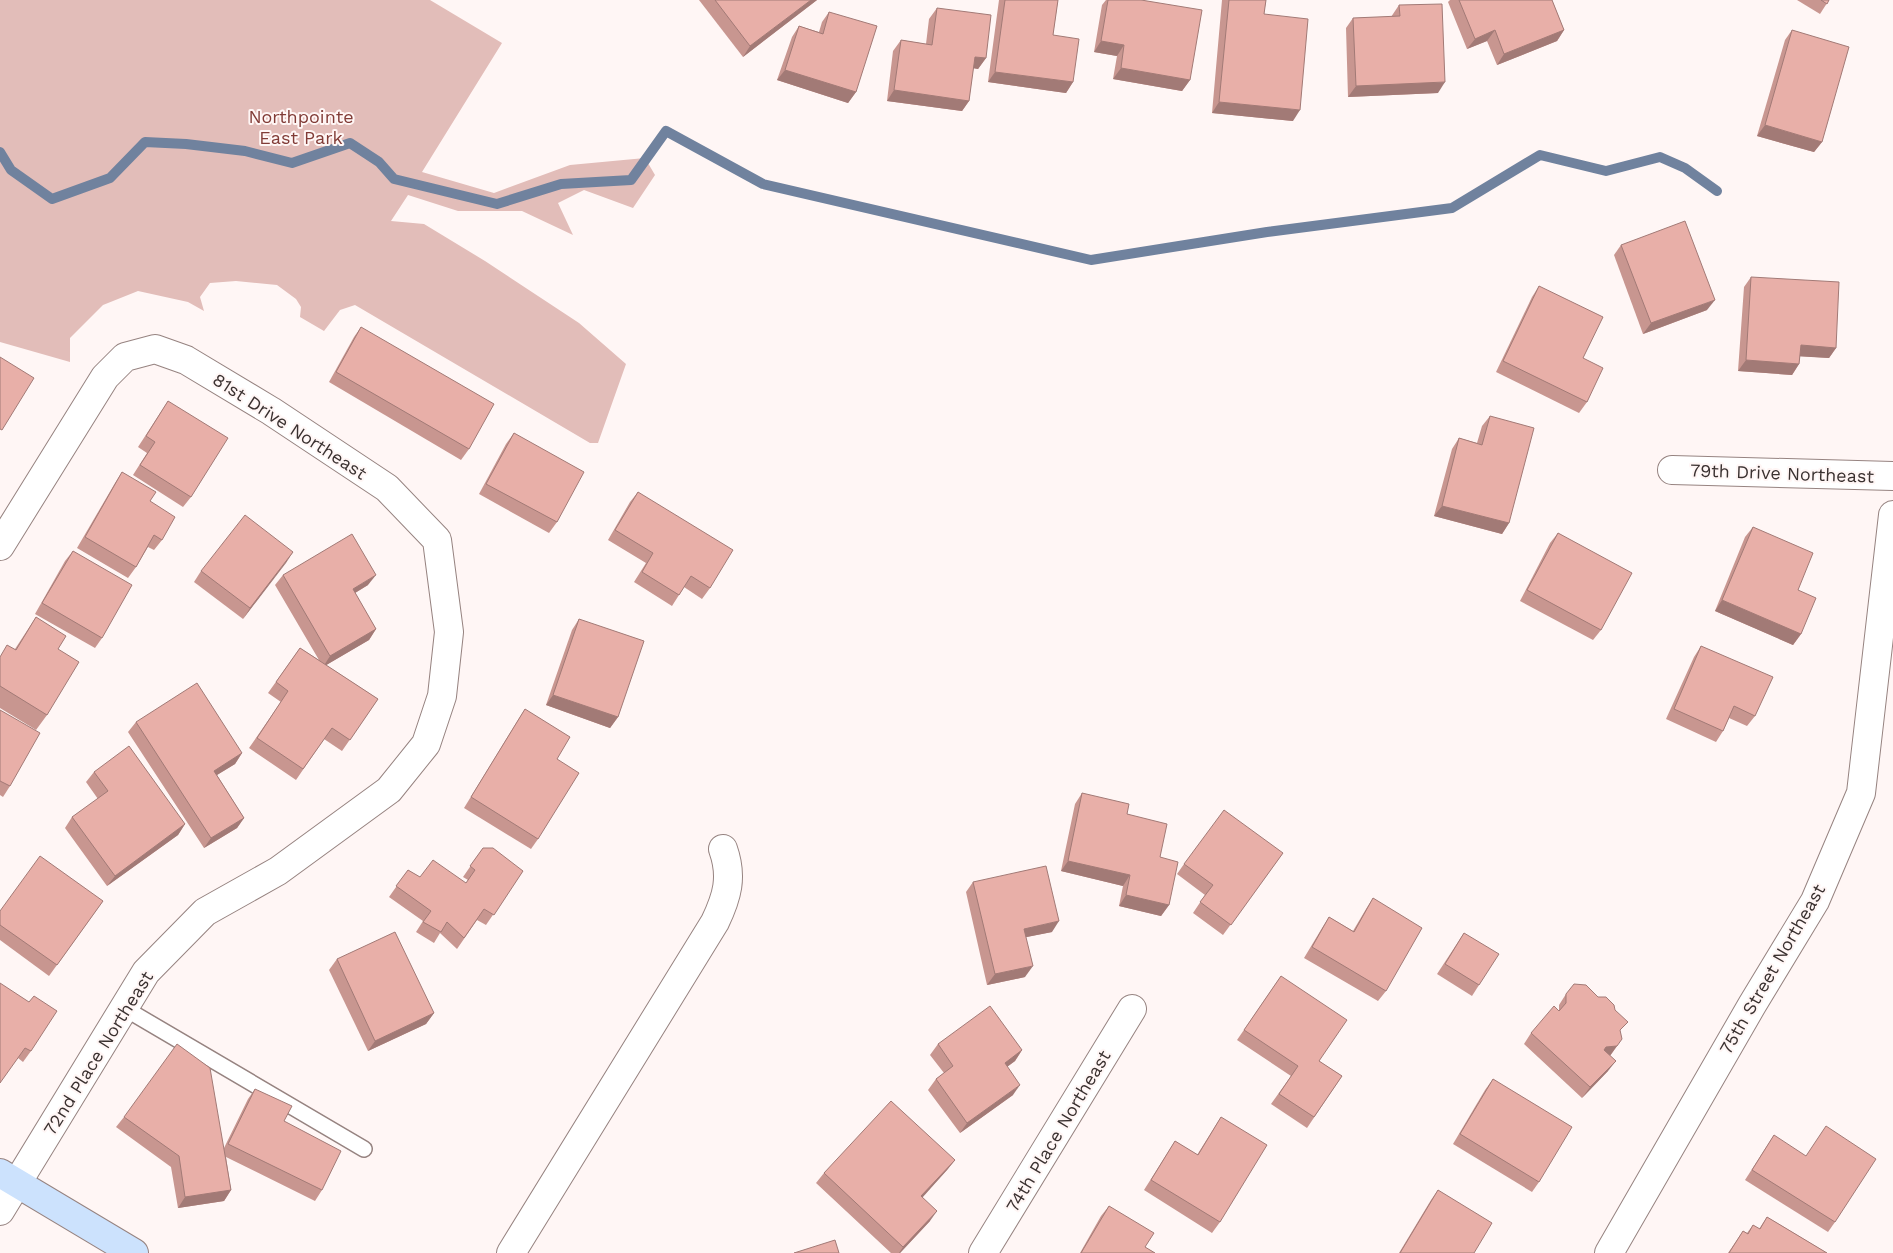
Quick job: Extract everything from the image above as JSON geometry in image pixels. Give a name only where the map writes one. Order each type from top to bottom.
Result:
[{"type":"street","name":"81st Drive Northeast","points":[[0,546],[105,377],[125,356],[155,349],[186,360],[271,411],[387,488],[437,540]]},
{"type":"street","name":"79th Drive Northeast","points":[[1672,470],[1893,476]]},
{"type":"street","name":"75th Street Northeast","points":[[1609,1253],[1752,1005],[1815,901],[1861,793],[1893,515]]},
{"type":"street","name":"72nd Place Northeast","points":[[0,1212],[9,1178],[124,1008],[146,972],[204,912],[278,871],[390,790],[426,744],[442,696],[449,632],[437,540]]},
{"type":"street","points":[[511,1253],[715,922],[725,900],[728,880],[727,861],[723,849]]},
{"type":"street","name":"74th Place Northeast","points":[[983,1253],[1132,1008]]},
{"type":"street","points":[[9,1178],[134,1253]]},
{"type":"lane","points":[[124,1008],[364,1149]]},
{"type":"green space","name":"Northpointe East Park","points":[[0,0],[430,0],[502,43],[422,172],[494,193],[570,165],[645,158],[655,175],[633,208],[584,190],[558,203],[573,235],[522,211],[458,211],[408,195],[391,221],[424,224],[485,261],[579,323],[626,364],[598,443],[590,443],[355,305],[340,310],[324,331],[300,317],[301,307],[296,299],[277,285],[236,281],[210,283],[200,297],[204,311],[188,302],[138,291],[103,305],[70,338],[70,362],[0,342]]},
{"type":"building","points":[[715,0],[811,0],[750,46]]},
{"type":"building","points":[[1005,0],[1058,0],[1053,35],[1079,39],[1073,82],[995,72]]},
{"type":"building","points":[[1108,0],[1141,0],[1202,10],[1190,80],[1121,68],[1124,45],[1101,41]]},
{"type":"building","points":[[1229,0],[1266,0],[1264,14],[1308,19],[1300,110],[1219,102]]},
{"type":"building","points":[[1459,0],[1552,0],[1564,30],[1504,54],[1495,30],[1475,39]]},
{"type":"building","points":[[1821,0],[1829,0],[1827,4]]},
{"type":"building","points":[[1442,4],[1445,82],[1356,86],[1353,18],[1400,16],[1399,5]]},
{"type":"building","points":[[937,8],[991,15],[986,58],[975,57],[969,101],[894,90],[901,40],[932,45]]},
{"type":"building","points":[[829,12],[877,26],[856,92],[785,70],[799,26],[823,34]]},
{"type":"building","points":[[1792,30],[1849,47],[1822,142],[1765,125]]},
{"type":"building","points":[[1685,221],[1715,300],[1651,323],[1621,245]]},
{"type":"building","points":[[1751,277],[1839,282],[1836,348],[1801,345],[1799,364],[1746,360]]},
{"type":"building","points":[[1539,286],[1603,317],[1583,358],[1603,368],[1587,402],[1503,361]]},
{"type":"building","points":[[361,327],[494,404],[469,449],[336,372]]},
{"type":"building","points":[[0,357],[34,378],[2,430],[0,429]]},
{"type":"building","points":[[168,401],[228,438],[191,497],[140,465],[155,442],[146,436]]},
{"type":"building","points":[[1490,416],[1534,428],[1509,523],[1442,506],[1459,438],[1482,445]]},
{"type":"building","points":[[514,433],[584,472],[557,522],[486,484]]},
{"type":"building","points":[[122,472],[156,492],[150,501],[175,517],[162,540],[154,535],[136,567],[85,537]]},
{"type":"building","points":[[638,492],[733,550],[710,588],[691,576],[679,595],[642,572],[653,553],[615,530]]},
{"type":"building","points":[[245,515],[293,552],[250,608],[201,571]]},
{"type":"building","points":[[1753,527],[1813,553],[1798,590],[1816,598],[1801,634],[1722,600]]},
{"type":"building","points":[[1558,533],[1632,573],[1601,630],[1527,590]]},
{"type":"building","points":[[352,534],[376,575],[353,589],[376,629],[330,656],[283,575]]},
{"type":"building","points":[[73,551],[132,585],[102,638],[42,603]]},
{"type":"building","points":[[36,617],[66,636],[58,649],[79,662],[47,715],[0,686],[0,657],[7,645],[16,650]]},
{"type":"building","points":[[579,619],[644,641],[618,717],[553,695]]},
{"type":"building","points":[[1701,646],[1773,677],[1755,716],[1734,706],[1723,731],[1674,709]]},
{"type":"building","points":[[300,648],[378,699],[350,740],[332,728],[303,769],[257,738],[288,691],[276,682]]},
{"type":"building","points":[[197,683],[242,753],[214,771],[244,818],[211,838],[136,722]]},
{"type":"building","points":[[525,709],[570,737],[557,759],[579,773],[538,839],[471,797]]},
{"type":"building","points":[[0,710],[40,733],[10,786],[0,781]]},
{"type":"building","points":[[129,746],[185,824],[115,876],[72,817],[108,791],[94,772]]},
{"type":"building","points":[[1082,793],[1129,804],[1127,814],[1167,824],[1160,857],[1178,862],[1169,905],[1126,895],[1130,875],[1068,861]]},
{"type":"building","points":[[1224,810],[1283,853],[1231,925],[1200,902],[1213,885],[1184,864]]},
{"type":"building","points":[[483,848],[493,848],[523,871],[494,915],[484,909],[464,938],[447,922],[441,932],[423,922],[431,911],[396,886],[408,870],[420,877],[433,860],[466,883],[475,870],[470,866]]},
{"type":"building","points":[[40,856],[103,901],[57,965],[0,925],[0,911]]},
{"type":"building","points":[[1046,866],[1059,921],[1024,929],[1033,966],[995,974],[973,882]]},
{"type":"building","points":[[1373,898],[1422,928],[1386,991],[1312,947],[1329,917],[1354,932]]},
{"type":"building","points":[[395,932],[434,1013],[375,1041],[337,959]]},
{"type":"building","points":[[1464,933],[1499,954],[1479,985],[1445,964]]},
{"type":"building","points":[[1281,976],[1347,1020],[1319,1061],[1342,1076],[1314,1117],[1279,1094],[1298,1066],[1244,1030]]},
{"type":"building","points":[[0,983],[29,1002],[34,996],[57,1011],[31,1051],[25,1048],[0,1083]]},
{"type":"building","points":[[1574,984],[1586,985],[1598,997],[1606,997],[1614,1005],[1615,1010],[1628,1022],[1620,1030],[1622,1039],[1617,1046],[1606,1047],[1604,1050],[1616,1061],[1590,1087],[1531,1033],[1554,1006],[1559,1011],[1566,1003],[1566,994]]},
{"type":"building","points":[[990,1006],[1022,1050],[1005,1063],[1020,1085],[967,1123],[936,1079],[953,1066],[938,1044]]},
{"type":"building","points":[[177,1044],[210,1068],[231,1190],[185,1197],[179,1156],[124,1117]]},
{"type":"building","points":[[1493,1079],[1572,1127],[1539,1182],[1460,1134]]},
{"type":"building","points":[[255,1089],[292,1106],[284,1121],[341,1151],[322,1190],[228,1144]]},
{"type":"building","points":[[891,1101],[955,1160],[921,1196],[937,1211],[903,1247],[824,1173]]},
{"type":"building","points":[[1221,1117],[1267,1145],[1220,1222],[1151,1180],[1175,1141],[1198,1155]]},
{"type":"building","points":[[1826,1126],[1876,1159],[1835,1222],[1752,1170],[1774,1135],[1806,1156]]},
{"type":"building","points":[[1438,1190],[1492,1223],[1474,1253],[1400,1253]]},
{"type":"building","points":[[1109,1206],[1154,1233],[1145,1247],[1155,1253],[1081,1253]]},
{"type":"building","points":[[1767,1217],[1827,1253],[1729,1253],[1743,1231],[1748,1234],[1753,1225],[1760,1229]]},
{"type":"building","points":[[835,1240],[839,1253],[794,1253]]},
{"type":"waterway","points":[[0,152],[11,170],[52,199],[110,178],[145,142],[186,144],[245,151],[292,163],[350,143],[379,162],[394,179],[497,204],[561,184],[631,180],[666,131],[763,184],[1091,260],[1267,232],[1452,208],[1540,155],[1606,171],[1660,157],[1685,168],[1717,191]]}]
